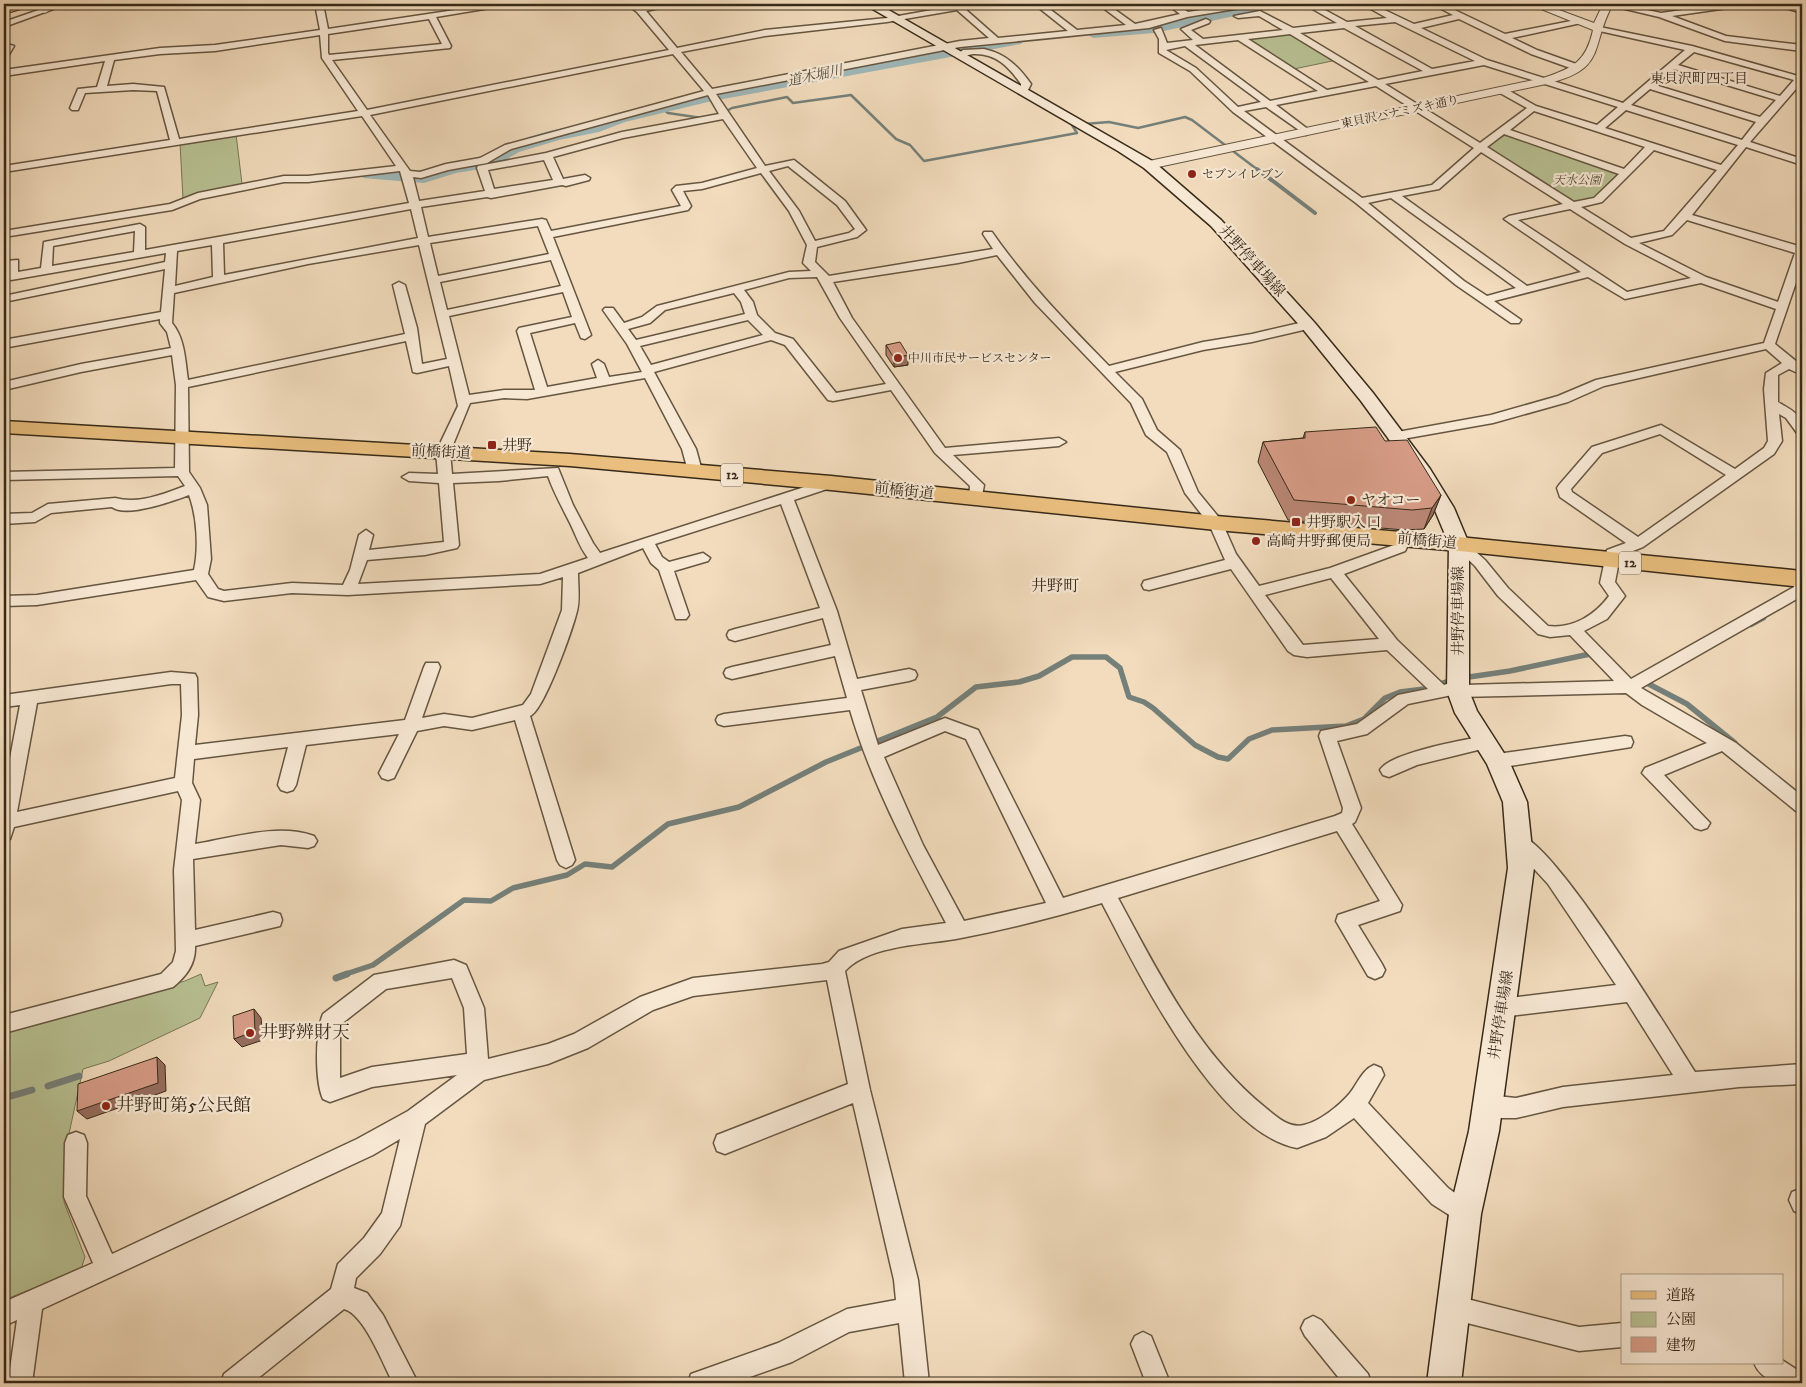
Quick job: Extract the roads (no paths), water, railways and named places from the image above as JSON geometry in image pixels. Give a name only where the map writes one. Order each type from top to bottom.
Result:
[{"type":"highway","points":[[4,10],[28,4]]},
{"type":"main road","name":"井野停車場線","points":[[870,4],[1024,90],[1150,165],[1216,223],[1308,325],[1397,436],[1444,508],[1459,544],[1452,690],[1490,752],[1515,802],[1521,868],[1487,1104],[1465,1214],[1455,1308],[1444,1383]]},
{"type":"main road","name":"前橋街道","points":[[4,427],[443,452],[533,466],[695,471],[831,483],[1216,523],[1459,544],[1613,561],[1802,578]]},
{"type":"street","points":[[28,4],[46,10]]},
{"type":"street","points":[[4,25],[63,4]]},
{"type":"street","points":[[320,4],[326,58],[405,171],[416,206],[464,400],[464,406],[443,452],[446,501],[452,544],[425,550],[362,556]]},
{"type":"street","points":[[4,74],[160,51],[208,48],[505,4]]},
{"type":"street","points":[[635,7],[674,4]]},
{"type":"street","points":[[4,169],[364,113],[764,33],[896,18],[978,4]]},
{"type":"street","points":[[1038,4],[1074,31]]},
{"type":"street","points":[[1102,4],[1133,26]]},
{"type":"street","points":[[1171,4],[1187,15]]},
{"type":"street","points":[[4,234],[172,207],[198,196],[226,192],[244,186],[284,179],[308,179],[405,171],[421,175],[446,167],[483,161],[508,147],[710,92],[953,51],[995,39],[1166,22],[1187,15],[1253,4]]},
{"type":"street","points":[[1308,4],[1429,71]]},
{"type":"street","points":[[1366,4],[1484,62],[1802,162]]},
{"type":"street","points":[[1436,4],[1534,52],[1576,67]]},
{"type":"street","points":[[1534,4],[1598,28],[1692,49],[1800,83]]},
{"type":"street","points":[[1608,4],[1661,15],[1725,38],[1802,48]]},
{"type":"street","name":"東貝沢ハナミズキ通り","points":[[1150,165],[1546,81],[1576,67],[1590,55],[1601,14],[1608,4]]},
{"type":"street","points":[[1661,15],[1742,4]]},
{"type":"street","points":[[1776,4],[1802,11]]},
{"type":"street","points":[[635,7],[710,92],[762,169],[794,211],[812,245],[809,263],[822,277],[846,318],[942,452],[976,486],[976,498]]},
{"type":"street","points":[[959,8],[995,39]]},
{"type":"street","points":[[1200,42],[1186,30],[1186,27],[1215,19],[1257,13],[1291,31],[1419,108],[1629,242],[1702,279],[1781,307]]},
{"type":"street","points":[[326,58],[447,46],[431,15]]},
{"type":"street","points":[[1414,27],[1460,16]]},
{"type":"street","points":[[1162,46],[1397,19]]},
{"type":"street","points":[[1505,37],[1578,21]]},
{"type":"street","points":[[1158,30],[1163,39],[1162,51],[1176,57],[1196,72],[1236,110],[1360,201],[1429,260],[1483,300],[1515,320]]},
{"type":"street","points":[[1239,37],[1325,92]]},
{"type":"street","points":[[1703,52],[1725,38]]},
{"type":"street","points":[[1187,43],[1306,132]]},
{"type":"street","points":[[4,56],[10,46]]},
{"type":"street","points":[[1598,129],[1692,49]]},
{"type":"street","points":[[101,90],[106,78],[110,58]]},
{"type":"street","points":[[1236,110],[1429,71],[1484,62]]},
{"type":"street","points":[[1672,66],[1782,99]]},
{"type":"street","points":[[1629,242],[1668,232],[1685,216],[1762,121],[1800,83]]},
{"type":"street","points":[[1649,86],[1762,121]]},
{"type":"street","points":[[75,108],[79,92],[133,87],[162,89],[170,128],[176,142]]},
{"type":"street","points":[[1503,91],[1533,108],[1723,170]]},
{"type":"street","points":[[1360,201],[1435,187],[1481,147],[1533,108]]},
{"type":"street","points":[[491,195],[482,168],[547,156],[622,135],[725,116]]},
{"type":"street","points":[[1504,131],[1624,172]]},
{"type":"street","points":[[1651,147],[1598,200],[1509,219],[1625,296],[1702,279]]},
{"type":"street","points":[[547,156],[562,182]]},
{"type":"street","points":[[548,235],[684,208],[686,206],[677,190],[680,188],[702,186],[790,162],[841,203],[861,230],[854,235],[812,245]]},
{"type":"street","points":[[4,264],[14,262],[12,277],[585,178]]},
{"type":"street","points":[[1392,194],[1524,289]]},
{"type":"street","points":[[1685,216],[1802,250],[1769,345]]},
{"type":"street","points":[[169,291],[219,279],[424,240],[542,222],[585,334]]},
{"type":"street","points":[[46,271],[48,244],[140,228],[140,255]]},
{"type":"street","points":[[988,234],[1012,270],[1106,372],[1137,402],[1151,432],[1173,450],[1192,493],[1216,523],[1229,555],[1294,647],[1300,651],[1391,644]]},
{"type":"street","points":[[217,241],[219,279]]},
{"type":"street","points":[[172,250],[166,323],[173,332],[178,350],[182,384],[180,438],[182,472],[193,488],[200,505],[204,560],[200,574],[206,587],[213,593],[224,596],[292,588],[348,590],[540,579],[571,570],[647,542],[831,483]]},
{"type":"street","points":[[622,326],[646,320],[661,308],[789,275],[822,277],[958,260],[1000,251]]},
{"type":"street","points":[[434,280],[555,256]]},
{"type":"street","points":[[4,299],[171,264]]},
{"type":"street","points":[[1483,300],[1590,274]]},
{"type":"street","points":[[399,285],[412,328],[417,369],[454,361]]},
{"type":"street","points":[[443,314],[568,288]]},
{"type":"street","points":[[737,288],[747,302],[750,316],[772,336],[789,342],[833,397],[894,386]]},
{"type":"street","points":[[609,310],[622,326],[648,372],[689,449],[695,471]]},
{"type":"street","points":[[9,343],[167,314]]},
{"type":"street","points":[[633,344],[750,316]]},
{"type":"street","points":[[542,392],[523,331],[579,319]]},
{"type":"street","points":[[1106,372],[1203,346],[1252,338],[1308,325]]},
{"type":"street","points":[[182,384],[412,336]]},
{"type":"street","points":[[464,400],[504,394],[527,395],[604,380],[610,381],[772,336]]},
{"type":"street","points":[[1769,345],[1796,367]]},
{"type":"street","points":[[1397,436],[1493,419],[1563,399],[1600,383],[1769,345]]},
{"type":"street","points":[[4,386],[81,368],[178,350]]},
{"type":"street","points":[[598,364],[604,380]]},
{"type":"street","points":[[1459,544],[1480,562],[1503,592],[1544,630],[1551,632],[1573,629],[1601,616],[1617,596],[1607,583],[1613,561],[1612,553],[1638,544],[1769,451],[1775,442],[1772,373],[1796,367]]},
{"type":"street","points":[[1772,404],[1791,415],[1802,430]]},
{"type":"street","points":[[1638,544],[1591,514],[1565,494],[1564,488],[1597,450],[1661,429],[1735,475]]},
{"type":"street","points":[[942,452],[1059,442]]},
{"type":"street","points":[[409,477],[446,478],[533,466],[553,471],[566,505],[577,523],[586,545],[597,559]]},
{"type":"street","points":[[4,476],[182,472]]},
{"type":"street","points":[[4,519],[35,517],[48,509],[115,502],[120,506],[138,506],[165,500],[193,488]]},
{"type":"street","points":[[786,497],[828,611],[874,754],[915,847],[959,930]]},
{"type":"street","points":[[348,590],[362,556],[366,536]]},
{"type":"street","points":[[1255,592],[1334,572],[1400,548],[1404,539]]},
{"type":"street","points":[[647,542],[656,560],[666,568],[681,615]]},
{"type":"street","points":[[666,568],[703,558]]},
{"type":"street","points":[[1148,585],[1234,563]]},
{"type":"street","points":[[186,753],[411,726],[444,720],[472,724],[521,713],[534,704],[538,696],[570,610],[571,570]]},
{"type":"street","points":[[1334,572],[1391,644],[1452,690]]},
{"type":"street","points":[[4,601],[37,600],[200,574]]},
{"type":"street","points":[[479,1067],[474,1008],[460,970],[454,968],[380,981],[331,1019],[328,1049],[330,1092],[372,1077],[479,1067],[548,1054],[581,1041],[647,1004],[693,987],[822,973],[835,969],[846,957],[902,937],[959,930],[1058,908],[1341,822],[1349,817],[1352,808],[1327,736],[1361,730],[1404,699],[1452,690],[1629,687],[1801,590],[1802,578]]},
{"type":"street","points":[[735,635],[828,611]]},
{"type":"street","points":[[1573,629],[1629,687],[1648,701],[1722,744],[1802,806]]},
{"type":"street","points":[[732,673],[840,649]]},
{"type":"street","points":[[388,773],[411,726],[432,667]]},
{"type":"street","points":[[851,686],[909,675]]},
{"type":"street","points":[[4,701],[171,678],[190,678],[190,715],[183,783],[191,800],[183,870],[186,940],[184,961],[178,972],[166,981],[4,1024]]},
{"type":"street","points":[[30,697],[5,826],[183,783]]},
{"type":"street","points":[[724,720],[857,703]]},
{"type":"street","points":[[521,713],[566,860]]},
{"type":"street","points":[[874,754],[944,724],[972,734],[1017,829],[1042,873],[1058,908]]},
{"type":"street","points":[[288,785],[299,738]]},
{"type":"street","points":[[1389,770],[1413,759],[1625,742]]},
{"type":"street","points":[[1701,823],[1651,772],[1722,744]]},
{"type":"street","points":[[1341,822],[1393,904],[1345,921],[1375,970]]},
{"type":"street","points":[[186,853],[281,838],[308,841]]},
{"type":"street","points":[[1520,842],[1537,856],[1632,992],[1689,1082]]},
{"type":"street","points":[[1106,893],[1163,1000],[1207,1063],[1252,1112],[1278,1130],[1297,1137],[1318,1131],[1355,1104],[1374,1075]]},
{"type":"street","points":[[186,940],[273,920]]},
{"type":"street","points":[[835,969],[860,1090],[906,1280],[918,1383]]},
{"type":"street","points":[[1501,1008],[1632,992]]},
{"type":"street","points":[[4,1314],[31,1304],[106,1267],[365,1147],[416,1118],[479,1067]]},
{"type":"street","points":[[1487,1104],[1500,1109],[1516,1110],[1539,1102],[1563,1097],[1739,1077],[1802,1074]]},
{"type":"street","points":[[725,1143],[860,1090]]},
{"type":"street","points":[[1355,1104],[1440,1196],[1465,1214]]},
{"type":"street","points":[[234,1383],[341,1296],[346,1272],[383,1233],[392,1218],[416,1118]]},
{"type":"street","points":[[76,1143],[75,1197],[106,1267]]},
{"type":"street","points":[[341,1296],[359,1301],[375,1323],[406,1383]]},
{"type":"street","points":[[20,1383],[31,1304]]},
{"type":"street","points":[[1455,1308],[1579,1340],[1621,1335]]},
{"type":"street","points":[[700,1383],[783,1353],[803,1341],[847,1321],[910,1309]]},
{"type":"street","points":[[1313,1328],[1359,1383]]},
{"type":"street","points":[[1143,1344],[1158,1383]]},
{"type":"street","points":[[1768,1364],[1796,1383]]},
{"type":"waterway","name":"道木堀川","points":[[1093,33],[1154,28],[1268,4]]},
{"type":"waterway","name":"道木堀川","points":[[370,174],[386,173],[424,177],[453,168],[486,163],[512,148],[556,135],[593,128],[619,118],[712,96],[964,48],[1015,41]]},
{"type":"waterway","points":[[723,113],[732,108],[787,97],[793,103],[851,95],[896,139],[910,145],[924,161],[1077,133],[1072,125],[1109,122],[1138,128],[1185,117],[1192,120],[1258,170]]},
{"type":"waterway","points":[[662,108],[668,113],[702,118]]},
{"type":"waterway","points":[[1257,169],[1315,213]]},
{"type":"waterway","points":[[1751,625],[1764,618]]},
{"type":"waterway","points":[[1462,678],[1510,671],[1590,654],[1593,657]]},
{"type":"waterway","points":[[343,975],[373,965],[464,900],[491,901],[513,888],[567,875],[585,864],[612,867],[668,824],[739,807],[826,762],[937,717],[976,687],[1019,682],[1039,676],[1072,657],[1106,657],[1120,668],[1129,697],[1144,702],[1153,708],[1195,745],[1218,757],[1228,759],[1249,739],[1272,730],[1346,726],[1364,719],[1385,698],[1400,692],[1424,689],[1452,680]]},
{"type":"waterway","points":[[1643,681],[1687,704],[1735,743]]},
{"type":"waterway","points":[[336,978],[347,974]]},
{"type":"waterway","points":[[48,1086],[79,1076]]},
{"type":"waterway","points":[[4,1098],[32,1090]]},
{"type":"place","name":"セブンイレブン","points":[[1192,174]]},
{"type":"place","name":"中川市民サービスセンター","points":[[898,358]]},
{"type":"place","name":"井野","points":[[492,445]]},
{"type":"place","name":"ヤオコー","points":[[1351,500]]},
{"type":"place","name":"井野駅入口","points":[[1296,522]]},
{"type":"place","name":"高崎井野郵便局","points":[[1256,541]]},
{"type":"place","name":"井野辨財天","points":[[250,1033]]},
{"type":"place","name":"井野町第5公民館","points":[[106,1106]]},
{"type":"district","name":"東貝沢町四丁目","points":[[1699,79]]},
{"type":"district","name":"井野町","points":[[1055,586]]},
{"type":"park label","name":"天水公園","points":[[1577,180]]}]
